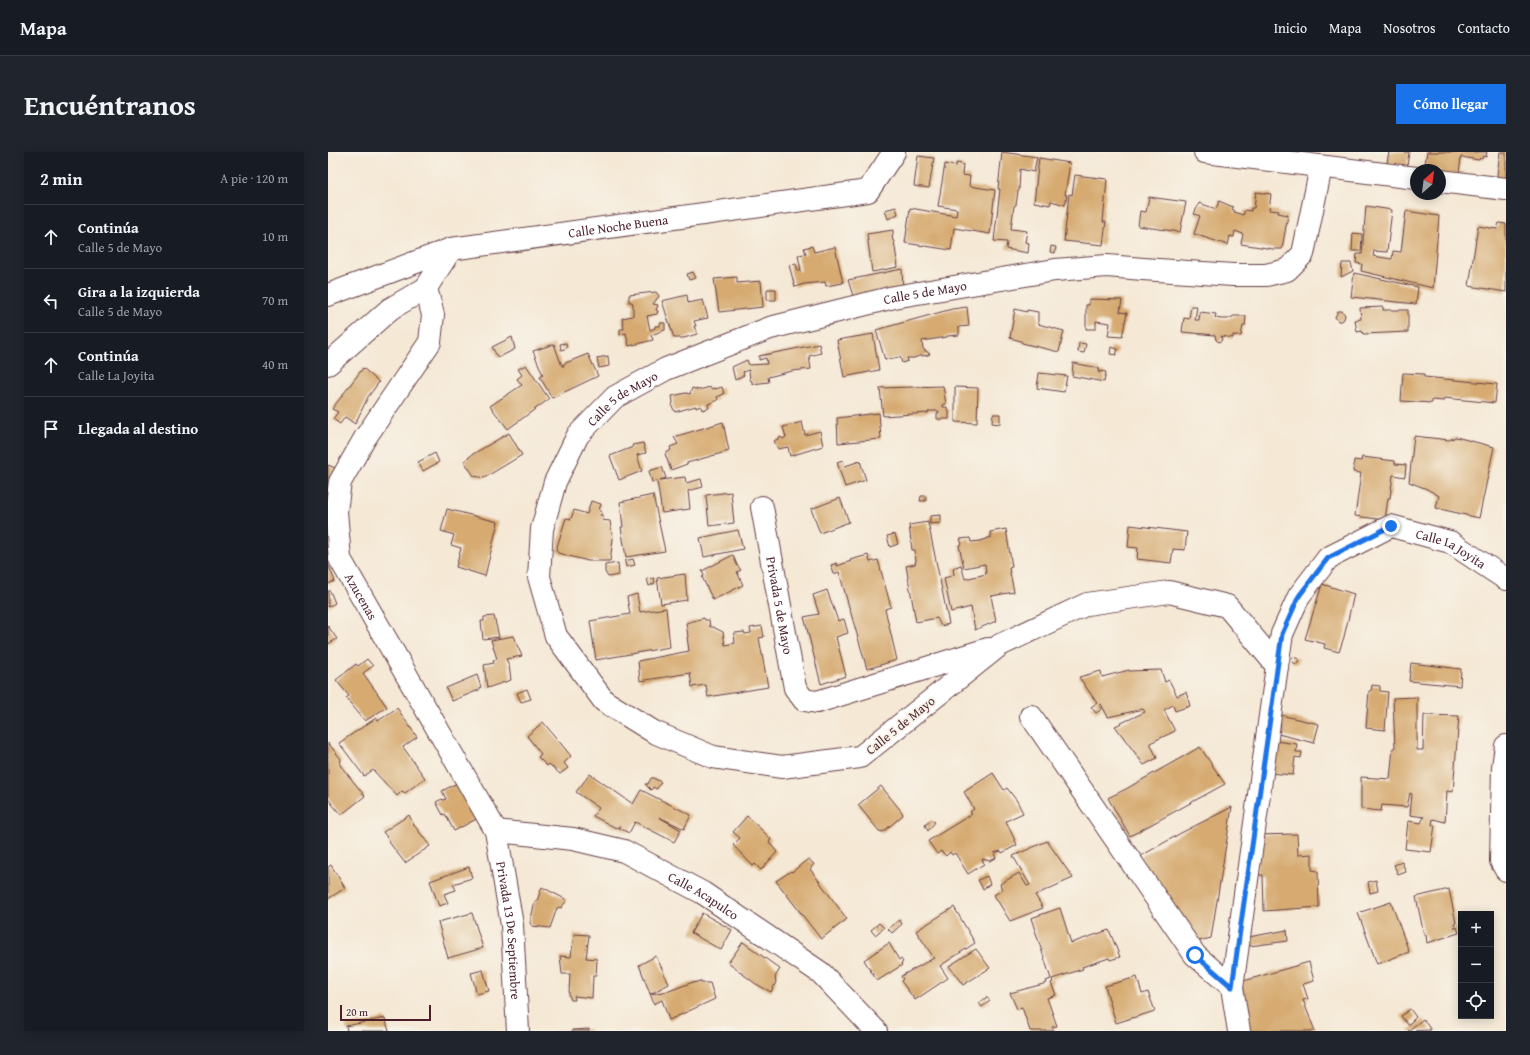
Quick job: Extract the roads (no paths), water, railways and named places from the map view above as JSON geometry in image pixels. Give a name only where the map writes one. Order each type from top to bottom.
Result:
[{"type":"street","name":"Calle Noche Buena","points":[[328,295],[451,249],[868,191],[894,152]]},
{"type":"street","points":[[1205,152],[1410,177]]},
{"type":"street","name":"Calle 5 de Mayo","points":[[1000,645],[860,757],[782,767],[713,757],[654,732],[604,701],[556,636],[539,577],[542,529],[555,482],[578,435],[616,397],[666,369],[770,328],[894,297],[1055,270],[1107,266],[1143,270],[1233,275],[1266,275],[1287,270],[1303,254],[1320,167]]},
{"type":"street","points":[[1446,182],[1506,189]]},
{"type":"street","points":[[328,364],[390,309],[426,288],[451,249]]},
{"type":"street","name":"Azucenas","points":[[426,288],[433,315],[430,342],[365,438],[340,482],[336,511],[340,559],[496,831]]},
{"type":"street","name":"Privada 5 de Mayo","points":[[762,507],[795,688],[804,700]]},
{"type":"street","name":"Calle La Joyita","points":[[1277,666],[1282,634],[1299,596],[1328,558],[1391,526],[1450,542],[1506,580]]},
{"type":"street","name":"Calle 5 de Mayo","points":[[804,700],[817,702],[1000,645],[1087,604],[1169,592],[1227,606],[1277,666]]},
{"type":"street","points":[[1239,1031],[1232,987],[1277,666]]},
{"type":"street","points":[[1031,716],[1195,955],[1232,987]]},
{"type":"street","points":[[1506,746],[1503,767],[1501,861],[1506,870]]},
{"type":"street","name":"Privada 13 De Septiembre","points":[[496,831],[512,925],[518,1031]]},
{"type":"street","name":"Calle Acapulco","points":[[496,831],[573,839],[624,852],[697,889],[821,973],[876,1031]]}]
